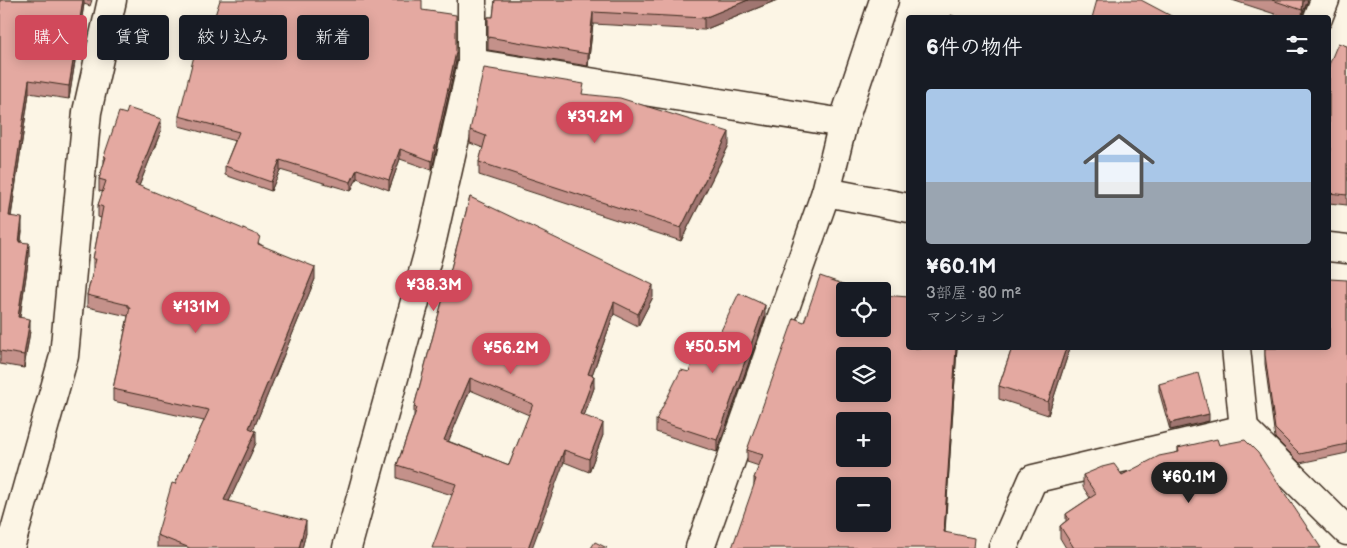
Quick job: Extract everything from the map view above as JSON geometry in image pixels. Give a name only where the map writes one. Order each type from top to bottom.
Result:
[{"type":"street","points":[[11,546],[64,356],[87,112],[112,0]]},
{"type":"street","points":[[347,548],[432,240],[472,63],[472,0]]},
{"type":"street","points":[[700,548],[826,192],[843,123],[884,0]]},
{"type":"street","points":[[1319,15],[1325,0]]},
{"type":"street","points":[[472,63],[843,123]]},
{"type":"street","points":[[826,192],[906,207]]},
{"type":"street","points":[[1331,247],[1347,249]]},
{"type":"street","points":[[1236,350],[1244,429],[1347,531]]},
{"type":"street","points":[[1003,548],[1033,479],[1244,429]]},
{"type":"building","points":[[0,0],[83,0],[81,15],[15,15],[15,60],[73,60],[69,86],[29,80],[9,216],[22,218],[19,242],[29,243],[18,317],[30,319],[24,355],[0,351]]},
{"type":"building","points":[[220,0],[422,0],[422,10],[456,15],[456,52],[432,161],[400,149],[389,180],[357,169],[351,182],[280,160],[271,182],[225,166],[239,132],[179,116],[193,60],[287,60],[287,15],[215,15]]},
{"type":"building","points":[[495,0],[748,0],[704,18],[593,12],[588,54],[488,37],[488,17],[493,17]]},
{"type":"building","points":[[1097,0],[1141,0],[1169,15],[1093,15]]},
{"type":"building","points":[[1272,0],[1303,0],[1302,10]]},
{"type":"building","points":[[1338,43],[1347,46],[1347,195],[1331,193],[1331,60]]},
{"type":"building","points":[[484,68],[584,84],[582,94],[620,98],[729,132],[681,228],[479,162],[486,136],[470,130]]},
{"type":"building","points":[[128,108],[161,119],[135,184],[260,236],[258,244],[315,267],[249,428],[256,431],[224,500],[306,521],[299,548],[190,548],[157,535],[172,483],[175,484],[209,410],[113,389],[130,307],[87,295],[96,259],[93,259],[103,207],[98,205],[106,181],[99,179],[106,157],[104,156],[119,112],[126,114]]},
{"type":"building","points":[[470,197],[653,285],[638,314],[614,302],[588,374],[594,376],[580,414],[603,423],[589,459],[564,450],[528,548],[432,548],[456,484],[397,465],[417,408],[414,407]],"holes":[[[470,378],[533,404],[509,465],[444,440]]]},
{"type":"building","points":[[820,276],[837,282],[836,337],[891,337],[891,296],[906,297],[906,350],[956,350],[944,532],[974,538],[973,548],[732,548],[763,455],[747,450],[794,318],[804,322]]},
{"type":"building","points":[[1331,279],[1347,280],[1347,444],[1300,454],[1275,429],[1265,350],[1331,350]]},
{"type":"building","points":[[739,293],[765,305],[717,440],[656,420],[681,370],[689,372],[702,334],[717,339]]},
{"type":"building","points":[[1011,350],[1065,350],[1048,402],[999,386]]},
{"type":"building","points":[[1198,373],[1209,414],[1170,423],[1159,384]]},
{"type":"building","points":[[1217,439],[1219,445],[1245,440],[1258,453],[1321,548],[1074,548],[1060,526],[1069,519],[1066,514],[1096,494],[1083,475],[1114,464],[1122,475],[1159,456],[1179,452],[1178,448]]},
{"type":"building","points":[[595,542],[607,548],[591,548]]}]
